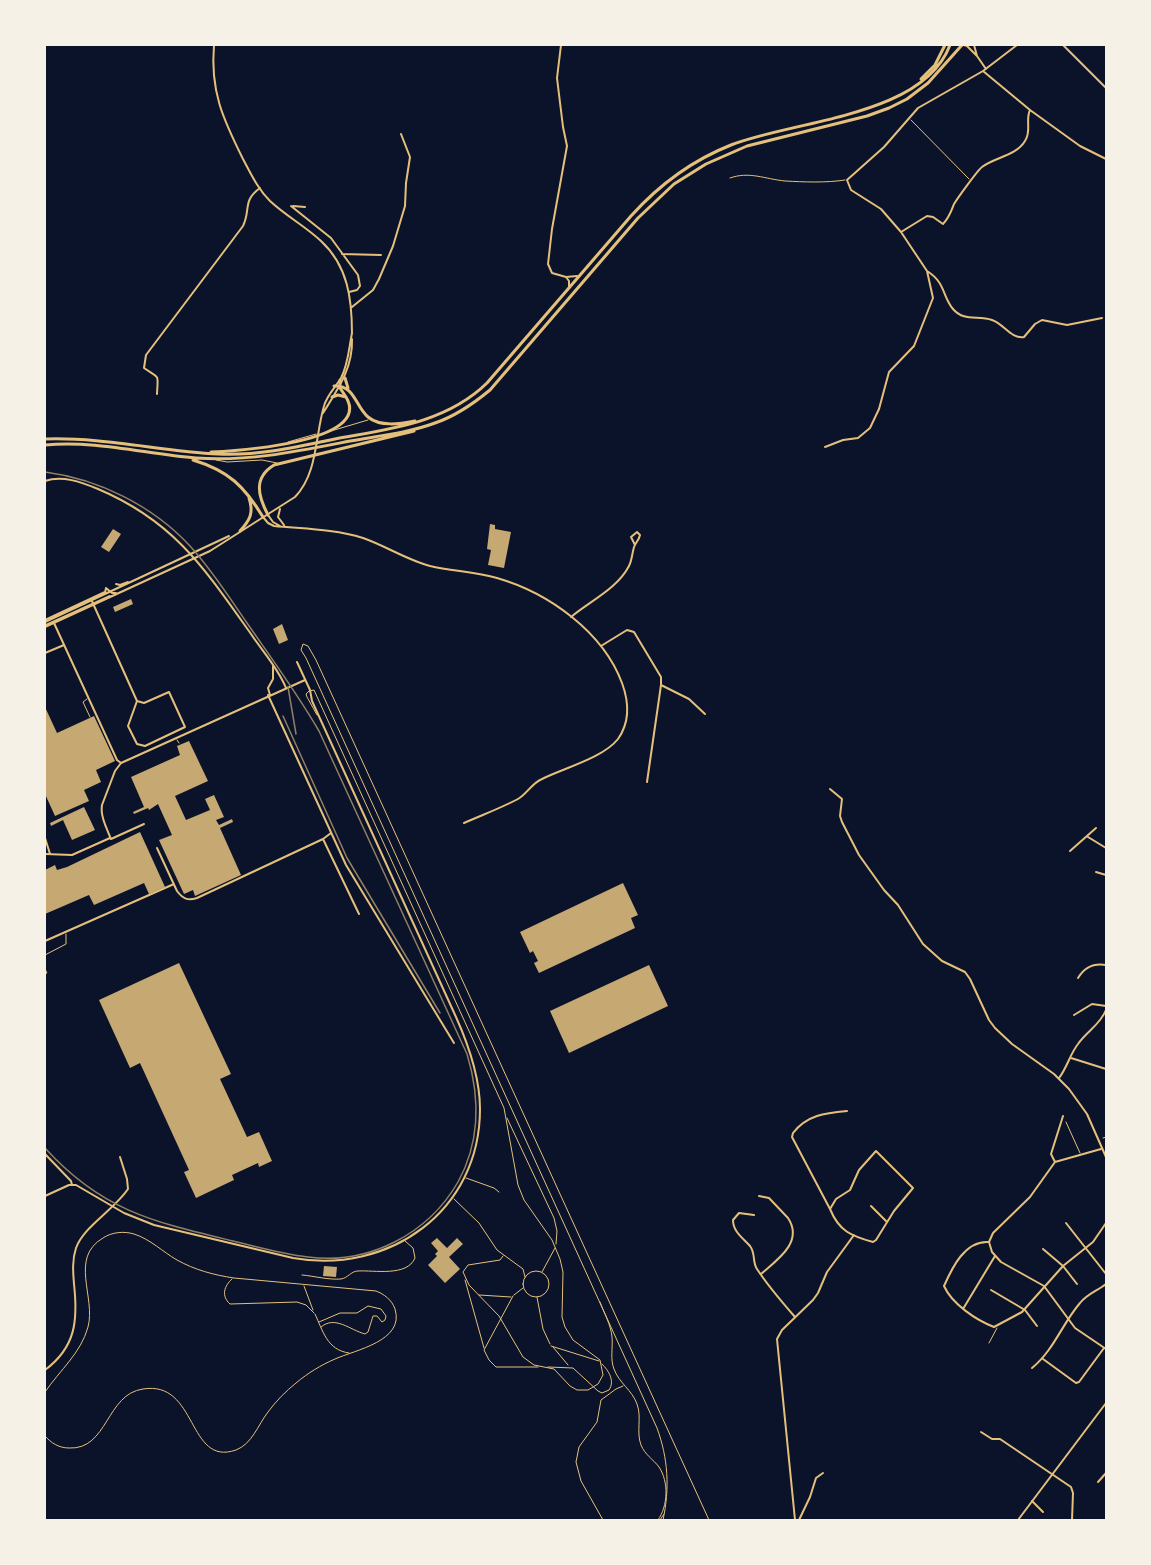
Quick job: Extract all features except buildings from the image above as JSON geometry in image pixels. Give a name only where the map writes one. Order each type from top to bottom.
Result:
[{"type":"main road","points":[[918,83],[935,65],[945,45]]},
{"type":"main road","points":[[45,440],[101,441],[227,454],[282,449],[402,427],[425,420],[456,406],[481,389],[646,199],[673,177],[701,159],[751,138],[872,107],[898,96],[936,69],[950,45]]},
{"type":"main road","points":[[268,514],[260,498],[259,484],[266,471],[278,463],[405,434],[470,407],[490,390],[638,218],[675,184],[706,164],[747,146],[867,116],[889,108],[928,83],[965,45]]},
{"type":"main road","points":[[345,378],[349,390],[365,414],[372,420],[393,424],[425,420]]},
{"type":"main road","points":[[198,452],[292,444],[325,432],[338,425],[347,414],[349,405],[339,380]]},
{"type":"main road","points":[[334,386],[349,390]]},
{"type":"main road","points":[[332,397],[341,395],[346,397]]},
{"type":"main road","points":[[45,445],[75,445],[208,459],[268,456],[391,434],[436,423]]},
{"type":"main road","points":[[174,456],[212,466],[234,479],[248,493],[263,517]]},
{"type":"main road","points":[[240,531],[252,515],[248,493]]},
{"type":"street","points":[[214,45],[213,81],[222,117],[260,188],[270,201],[328,249],[340,266],[349,292],[352,307],[352,357],[345,378],[323,413]]},
{"type":"street","points":[[561,45],[557,78],[567,146],[553,221],[548,265],[552,273],[566,277],[580,275]]},
{"type":"street","points":[[965,45],[977,56]]},
{"type":"street","points":[[974,45],[984,70],[1030,110],[1080,146],[1106,159]]},
{"type":"street","points":[[1017,45],[984,70],[930,99],[908,118],[884,147],[847,180],[851,189],[881,208],[901,232],[927,271],[942,286],[951,306],[958,313],[972,319],[995,321],[1017,337],[1024,337],[1035,324],[1042,320],[1071,325],[1102,318]]},
{"type":"street","points":[[1063,45],[1106,88]]},
{"type":"street","points":[[901,232],[927,216],[943,224],[982,167],[1024,144],[1028,134],[1027,117],[1030,110]]},
{"type":"street","points":[[352,307],[373,290],[379,279],[393,246],[405,206],[410,158],[401,134]]},
{"type":"street","points":[[157,394],[158,377],[144,368],[144,359],[243,226],[246,221],[248,202],[260,188]]},
{"type":"street","points":[[305,207],[291,206],[328,235],[358,275],[359,288],[349,292]]},
{"type":"street","points":[[342,254],[381,255]]},
{"type":"street","points":[[825,447],[843,440],[858,438],[870,428],[879,409],[888,375],[914,346],[932,301],[933,294],[927,271]]},
{"type":"street","points":[[566,277],[570,282],[569,288]]},
{"type":"street","points":[[92,602],[122,592],[210,551],[281,507],[299,493],[306,483],[311,468],[325,403],[346,363],[352,333]]},
{"type":"street","points":[[45,481],[60,478],[87,485],[112,495],[152,518],[187,549],[201,565],[273,666],[286,688]]},
{"type":"street","points":[[281,507],[278,517],[285,526]]},
{"type":"street","points":[[268,514],[275,523],[285,526]]},
{"type":"street","points":[[263,517],[270,525],[345,533],[430,566],[498,578],[537,596],[571,617],[601,646],[615,668],[627,698],[626,723],[617,740],[607,750],[540,779],[518,799],[464,824]]},
{"type":"street","points":[[46,624],[54,623],[103,595],[240,531]]},
{"type":"street","points":[[571,617],[614,585],[624,574],[635,545]]},
{"type":"street","points":[[116,584],[131,583]]},
{"type":"street","points":[[92,602],[103,595],[106,588],[115,593]]},
{"type":"street","points":[[46,624],[92,602],[122,592]]},
{"type":"street","points":[[92,602],[137,701],[144,704],[169,692],[185,727],[145,746],[138,746],[128,726],[137,701]]},
{"type":"street","points":[[54,623],[117,760],[121,763]]},
{"type":"street","points":[[601,646],[627,630],[634,632],[661,677],[662,686],[647,782]]},
{"type":"street","points":[[45,653],[64,645]]},
{"type":"street","points":[[45,1196],[72,1185],[79,1186],[118,1210],[154,1225],[293,1258],[322,1262],[350,1260],[379,1253],[405,1241],[429,1223],[452,1197],[464,1178],[476,1147],[480,1120],[479,1092],[470,1050],[453,1008],[322,724],[297,662]]},
{"type":"street","points":[[273,666],[273,679],[268,687],[269,695],[346,865],[454,1043]]},
{"type":"street","points":[[111,838],[101,810],[115,771],[121,763],[305,680]]},
{"type":"street","points":[[662,686],[688,699],[705,714]]},
{"type":"street","points":[[830,789],[842,799],[840,816],[859,855],[884,890],[898,905],[923,944],[942,961],[965,972],[995,1028],[1012,1044],[1059,1078],[1087,1114],[1106,1157]]},
{"type":"street","points":[[45,854],[72,855],[144,824]]},
{"type":"street","points":[[1070,851],[1096,828]]},
{"type":"street","points":[[157,848],[177,891],[184,898],[197,898],[323,839],[331,833]]},
{"type":"street","points":[[45,837],[50,854]]},
{"type":"street","points":[[1088,837],[1106,848]]},
{"type":"street","points":[[323,839],[359,914]]},
{"type":"street","points":[[1096,872],[1106,875]]},
{"type":"street","points":[[45,941],[174,884]]},
{"type":"street","points":[[1078,978],[1090,966],[1106,965]]},
{"type":"street","points":[[1059,1078],[1076,1046],[1101,1021],[1106,1008],[1092,1004],[1074,1015]]},
{"type":"street","points":[[1071,1058],[1106,1069]]},
{"type":"street","points":[[830,1209],[836,1199],[850,1190],[865,1162],[874,1152],[878,1151],[913,1188],[873,1242],[837,1225],[792,1137],[803,1122],[816,1115],[847,1111]]},
{"type":"street","points":[[1055,1162],[1051,1154],[1063,1116]]},
{"type":"street","points":[[1043,1359],[1076,1383],[1105,1349],[1075,1328],[1044,1286],[995,1256],[989,1242],[993,1233],[1030,1197],[1055,1162],[1102,1148]]},
{"type":"street","points":[[45,1154],[71,1181],[72,1185]]},
{"type":"street","points":[[45,1370],[64,1350],[73,1334],[77,1310],[73,1267],[76,1248],[86,1233],[110,1211],[128,1189],[120,1157]]},
{"type":"street","points":[[759,1196],[769,1198],[788,1218],[791,1222],[793,1236],[788,1249],[761,1274]]},
{"type":"street","points":[[871,1206],[887,1222]]},
{"type":"street","points":[[754,1215],[739,1213],[733,1223],[734,1228],[751,1247],[756,1267],[775,1295],[795,1317]]},
{"type":"street","points":[[1066,1223],[1106,1274]]},
{"type":"street","points":[[989,1242],[983,1241],[964,1250],[944,1284],[945,1290],[963,1309],[992,1326],[996,1326],[1025,1310],[1063,1266],[1093,1242],[1106,1223]]},
{"type":"street","points":[[797,1520],[777,1342],[780,1332],[818,1293],[827,1272],[855,1235]]},
{"type":"street","points":[[1043,1249],[1063,1266],[1077,1284]]},
{"type":"street","points":[[963,1309],[995,1256]]},
{"type":"street","points":[[1032,1368],[1043,1359],[1078,1305],[1086,1296],[1106,1284]]},
{"type":"street","points":[[991,1290],[1025,1310],[1037,1326]]},
{"type":"street","points":[[1018,1520],[1106,1403]]},
{"type":"street","points":[[981,1432],[992,1439],[1000,1439],[1028,1456],[1053,1473],[1072,1490],[1072,1520]]},
{"type":"street","points":[[797,1520],[813,1490],[816,1478],[823,1473]]},
{"type":"street","points":[[1098,1482],[1106,1473]]},
{"type":"street","points":[[1032,1501],[1043,1512]]},
{"type":"lane","points":[[908,118],[971,181]]},
{"type":"lane","points":[[730,178],[746,174],[785,181],[847,180]]},
{"type":"lane","points":[[325,432],[372,420]]},
{"type":"lane","points":[[208,459],[227,462],[262,460],[278,463]]},
{"type":"lane","points":[[660,1520],[665,1512],[668,1475],[661,1439],[600,1300],[309,664],[301,651],[300,647],[303,644],[310,648],[321,671],[709,1520]]},
{"type":"lane","points":[[310,690],[314,690],[554,1218],[557,1231],[555,1246],[542,1272]]},
{"type":"lane","points":[[89,699],[83,702],[90,717]]},
{"type":"lane","points":[[176,738],[179,743]]},
{"type":"lane","points":[[157,848],[162,846]]},
{"type":"lane","points":[[160,853],[164,851]]},
{"type":"lane","points":[[163,859],[167,857]]},
{"type":"lane","points":[[165,863],[169,861]]},
{"type":"lane","points":[[167,869],[171,865]]},
{"type":"lane","points":[[167,869],[172,868]]},
{"type":"lane","points":[[171,876],[175,874]]},
{"type":"lane","points":[[177,880],[174,884],[179,885]]},
{"type":"lane","points":[[177,891],[181,889]]},
{"type":"lane","points":[[45,955],[66,944],[65,932]]},
{"type":"lane","points":[[45,969],[46,973],[52,971]]},
{"type":"lane","points":[[507,1117],[518,1185],[524,1200],[555,1246],[563,1272],[562,1317],[565,1327],[573,1340],[602,1363],[611,1377],[609,1390],[602,1393],[594,1387],[579,1371],[569,1366],[551,1346],[543,1329],[537,1296]]},
{"type":"lane","points":[[1066,1122],[1081,1155]]},
{"type":"lane","points":[[464,1178],[494,1188],[499,1192]]},
{"type":"lane","points":[[452,1197],[479,1223],[493,1246],[503,1256],[523,1269],[524,1287],[529,1294],[537,1296],[545,1293],[549,1285],[547,1277],[542,1272],[533,1272],[525,1277]]},
{"type":"lane","points":[[45,1392],[76,1353],[86,1334],[90,1311],[84,1275],[85,1263],[91,1249],[103,1238],[121,1232],[134,1234],[191,1267],[213,1274],[234,1278],[371,1290],[385,1295],[393,1304],[396,1319],[391,1331],[379,1341],[336,1358],[312,1371],[288,1390],[271,1408],[248,1442],[234,1450],[220,1451],[207,1445],[180,1402],[169,1393],[154,1388],[137,1390],[122,1398],[97,1435],[84,1446],[63,1448],[45,1437]]},
{"type":"lane","points":[[302,1275],[341,1279],[356,1270],[380,1273],[409,1266],[415,1255],[413,1248],[405,1241]]},
{"type":"lane","points":[[503,1256],[500,1260],[468,1265],[463,1272],[484,1350],[489,1360],[496,1366],[569,1366]]},
{"type":"lane","points":[[234,1278],[224,1289],[226,1299],[230,1304],[295,1302],[306,1305],[314,1312]]},
{"type":"lane","points":[[465,1279],[501,1320],[520,1354],[532,1364],[554,1369],[575,1389],[586,1391],[594,1387],[603,1375],[602,1363]]},
{"type":"lane","points":[[303,1284],[328,1343],[336,1349],[350,1353]]},
{"type":"lane","points":[[484,1350],[513,1296],[524,1287]]},
{"type":"lane","points":[[478,1295],[513,1296]]},
{"type":"lane","points":[[600,1300],[612,1335],[612,1358],[615,1371],[632,1393],[638,1407],[638,1432],[641,1446],[658,1466],[664,1479],[665,1501],[660,1520]]},
{"type":"lane","points":[[319,1322],[340,1313],[357,1313],[368,1306],[380,1308],[386,1315],[382,1322],[375,1315],[372,1316],[366,1334],[336,1322],[321,1327]]},
{"type":"lane","points":[[989,1343],[996,1326]]},
{"type":"lane","points":[[551,1346],[587,1356],[602,1363]]},
{"type":"lane","points":[[336,1349],[336,1358]]},
{"type":"lane","points":[[603,1520],[579,1477],[577,1456],[582,1443],[597,1422],[601,1400],[616,1389],[625,1386]]},
{"type":"path","points":[[1102,1138],[1106,1137]]},
{"type":"water","points":[[45,45],[1106,45],[1106,1520],[45,1520]]},
{"type":"railway","points":[[45,472],[105,488],[142,507],[175,532],[213,574],[284,676],[319,731],[467,1054],[476,1103],[471,1151],[458,1182],[445,1200],[430,1217],[395,1242],[353,1256],[331,1258],[289,1254],[154,1220],[109,1200],[87,1186],[45,1148]]},
{"type":"railway","points":[[288,687],[296,734]]},
{"type":"railway","points":[[283,716],[347,858],[440,1013]]}]
